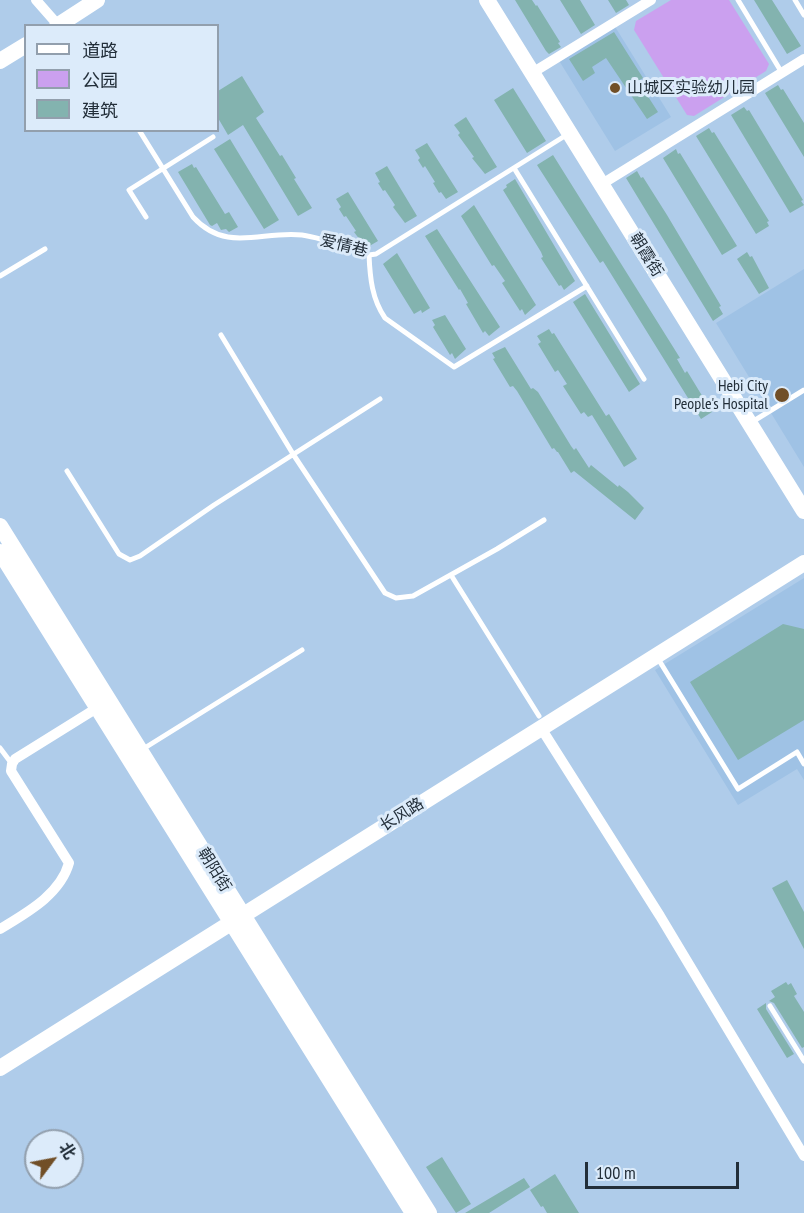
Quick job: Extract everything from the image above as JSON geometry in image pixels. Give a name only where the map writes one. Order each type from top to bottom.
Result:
[{"type":"main road","points":[[64,23],[98,0]]},
{"type":"main road","name":"朝霞街","points":[[487,0],[804,511]]},
{"type":"main road","points":[[0,61],[24,46]]},
{"type":"main road","name":"朝阳街","points":[[0,526],[140,751],[234,914],[413,1213]]},
{"type":"main road","name":"长风路","points":[[0,1055],[234,914],[540,722],[804,550]]},
{"type":"main road","name":"朝阳街","points":[[0,552],[97,708],[429,1213]]},
{"type":"main road","name":"长风路","points":[[540,722],[656,656],[804,563]]},
{"type":"main road","name":"长风路","points":[[0,1068],[234,914]]},
{"type":"street","points":[[36,0],[64,23]]},
{"type":"street","points":[[532,73],[651,0]]},
{"type":"street","points":[[602,184],[804,59]]},
{"type":"street","points":[[0,929],[35,907],[51,893],[58,886],[69,863],[11,771],[12,764],[15,759],[97,708]]},
{"type":"street","points":[[540,722],[804,1156]]},
{"type":"lane","points":[[738,0],[782,73]]},
{"type":"lane","points":[[795,0],[804,15]]},
{"type":"lane","name":"爱情巷","points":[[140,132],[200,225],[230,239],[302,235],[369,255],[376,254],[570,133]]},
{"type":"lane","points":[[146,218],[129,190],[213,137]]},
{"type":"lane","points":[[514,168],[644,379]]},
{"type":"lane","points":[[0,276],[45,249]]},
{"type":"lane","points":[[369,255],[371,285],[380,311],[385,318],[454,367],[587,285]]},
{"type":"lane","points":[[221,335],[293,454],[385,593],[396,598],[413,596],[544,520]]},
{"type":"lane","points":[[750,423],[804,390]]},
{"type":"lane","points":[[67,471],[119,554],[130,560],[140,556],[214,505],[380,399]]},
{"type":"lane","points":[[451,574],[540,722]]},
{"type":"lane","points":[[140,751],[302,650]]},
{"type":"lane","points":[[656,656],[738,789],[797,753],[804,764]]},
{"type":"lane","points":[[0,748],[12,764]]},
{"type":"lane","points":[[770,1006],[804,1061]]},
{"type":"shaded area","name":"山城区实验幼儿园","points":[[614,25],[671,117],[615,151],[558,59]]},
{"type":"shaded area","name":"Hebi City People's Hospital","points":[[804,269],[804,467],[716,323]]},
{"type":"shaded area","points":[[804,578],[804,780],[797,769],[738,805],[655,670]]},
{"type":"green space","points":[[671,0],[729,0],[769,64],[766,71],[694,116],[687,115],[634,30],[636,21]]},
{"type":"building","points":[[515,0],[532,0],[537,5],[561,47],[549,54],[546,51]]},
{"type":"building","points":[[560,0],[580,0],[595,25],[581,34]]},
{"type":"building","points":[[608,0],[626,0],[629,5],[616,13]]},
{"type":"building","points":[[754,0],[772,0],[801,46],[787,54]]},
{"type":"building","points":[[614,32],[643,78],[638,81],[658,112],[647,119],[606,58],[592,67],[595,73],[583,81],[569,59]]},
{"type":"building","points":[[242,76],[264,112],[256,118],[280,156],[282,155],[312,208],[298,216],[243,125],[228,135],[219,120],[219,90]]},
{"type":"building","points":[[778,85],[781,90],[783,89],[804,123],[804,157],[765,93]]},
{"type":"building","points":[[513,88],[546,141],[527,153],[494,100]]},
{"type":"building","points":[[744,107],[747,111],[749,110],[803,200],[801,201],[804,205],[790,213],[731,115]]},
{"type":"building","points":[[466,117],[497,167],[485,174],[472,158],[474,157],[458,135],[460,133],[454,125]]},
{"type":"building","points":[[709,128],[712,133],[714,132],[769,221],[767,222],[769,226],[756,234],[696,136]]},
{"type":"building","points":[[230,139],[279,220],[264,229],[214,149]]},
{"type":"building","points":[[427,143],[458,192],[446,199],[441,192],[439,193],[425,166],[423,168],[418,160],[420,158],[415,150]]},
{"type":"building","points":[[676,149],[737,246],[722,255],[663,158]]},
{"type":"building","points":[[553,155],[680,358],[677,359],[685,373],[687,371],[712,412],[701,419],[603,261],[600,263],[537,165]]},
{"type":"building","points":[[192,164],[225,214],[229,212],[238,227],[229,232],[226,229],[221,230],[217,223],[210,225],[178,172]]},
{"type":"building","points":[[387,166],[417,216],[405,223],[393,207],[395,205],[385,190],[383,191],[378,183],[380,182],[375,173]]},
{"type":"building","points":[[637,171],[667,215],[721,306],[719,307],[723,314],[713,321],[626,178]]},
{"type":"building","points":[[515,179],[575,281],[564,290],[541,258],[543,257],[541,252],[503,190]]},
{"type":"building","points":[[348,192],[378,241],[366,248],[339,209],[341,207],[336,199]]},
{"type":"building","points":[[474,205],[536,305],[525,315],[522,309],[520,311],[502,283],[505,281],[494,265],[492,266],[461,216]]},
{"type":"building","points":[[437,229],[500,327],[489,336],[485,331],[483,333],[460,289],[425,236]]},
{"type":"building","points":[[747,252],[750,257],[752,256],[769,288],[759,294],[737,259]]},
{"type":"building","points":[[397,253],[430,308],[422,313],[421,310],[414,314],[383,264]]},
{"type":"building","points":[[585,294],[640,384],[629,392],[573,302]]},
{"type":"building","points":[[445,315],[466,349],[455,359],[452,353],[450,355],[433,327],[435,325],[432,320]]},
{"type":"building","points":[[549,329],[552,334],[554,333],[606,416],[609,414],[637,459],[624,467],[592,415],[588,417],[584,412],[581,414],[563,386],[567,384],[558,370],[555,372],[538,344],[541,342],[537,336]]},
{"type":"building","points":[[505,347],[531,389],[538,392],[571,446],[574,450],[576,448],[589,468],[591,465],[618,487],[619,485],[644,508],[635,520],[574,471],[571,473],[558,452],[552,449],[517,391],[513,386],[510,387],[493,359],[495,358],[492,353]]},
{"type":"building","points":[[783,624],[804,629],[804,720],[738,760],[690,682]]},
{"type":"building","points":[[787,880],[804,912],[804,949],[772,888]]},
{"type":"building","points":[[786,982],[788,985],[791,983],[797,994],[794,996],[804,1012],[804,1047],[802,1048],[774,1003],[769,1001],[775,997],[771,991]]},
{"type":"building","points":[[766,1003],[766,1009],[794,1054],[787,1058],[757,1009]]},
{"type":"building","points":[[442,1157],[471,1204],[456,1213],[426,1167]]},
{"type":"building","points":[[555,1174],[579,1213],[547,1213],[530,1190]]},
{"type":"building","points":[[524,1178],[530,1187],[489,1213],[465,1213]]},
{"type":"place","name":"山城区实验幼儿园","points":[[615,88]]},
{"type":"place","name":"Hebi City People's Hospital","points":[[782,395]]}]
